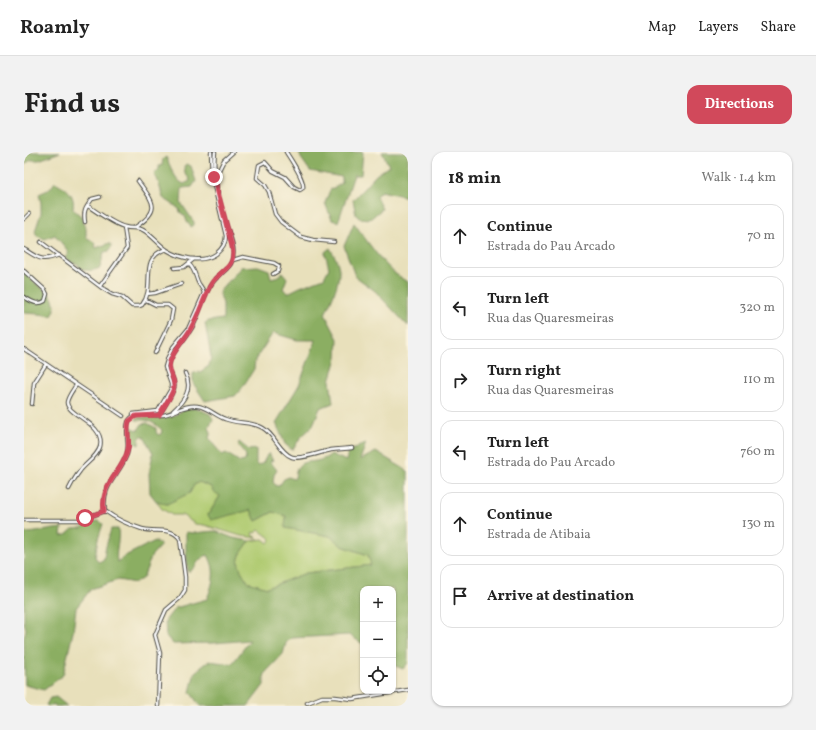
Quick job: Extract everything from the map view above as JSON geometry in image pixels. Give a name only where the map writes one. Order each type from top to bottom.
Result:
[{"type":"street","points":[[88,206],[124,227],[145,231],[166,249],[179,256],[195,259],[214,255],[222,248],[226,240],[212,177],[211,152]]},
{"type":"street","points":[[159,415],[174,387],[169,370],[169,364],[172,356],[192,326],[212,283],[229,268],[234,254],[223,214],[214,172],[214,152]]},
{"type":"street","points":[[214,172],[219,170],[224,160],[233,152]]},
{"type":"street","points":[[286,152],[300,176],[304,185],[303,188],[300,190],[296,188],[287,178],[273,171],[265,162],[259,165],[256,175],[257,179],[265,185],[269,192],[276,215],[281,222],[301,237],[334,242]]},
{"type":"street","points":[[133,228],[146,219],[153,207],[150,198],[138,181]]},
{"type":"street","points":[[85,222],[84,214],[93,198],[100,198]]},
{"type":"street","points":[[24,219],[29,214]]},
{"type":"street","points":[[100,286],[127,248],[124,227]]},
{"type":"street","points":[[41,242],[107,291],[122,297],[134,306],[142,305],[146,300],[150,262],[155,255],[166,249]]},
{"type":"street","points":[[24,248],[39,259],[48,259],[59,255]]},
{"type":"street","points":[[232,260],[243,257],[274,263],[279,266],[279,269],[273,274]]},
{"type":"street","points":[[174,268],[184,267],[195,259]]},
{"type":"street","points":[[133,414],[158,411],[170,391],[171,384],[166,370],[167,361],[173,348],[188,329],[204,293],[194,270],[189,264]]},
{"type":"street","points":[[24,271],[45,290],[47,294],[44,301],[39,303],[24,297]]},
{"type":"street","points":[[147,294],[159,292],[181,284]]},
{"type":"street","points":[[146,300],[156,304],[168,305],[173,309],[171,320],[155,353]]},
{"type":"street","points":[[24,349],[123,416]]},
{"type":"street","points":[[32,404],[34,383],[46,364]]},
{"type":"street","points":[[169,414],[177,407],[190,386],[189,380],[185,373]]},
{"type":"street","points":[[69,490],[80,471],[96,454],[100,445],[97,431],[94,427],[72,410],[68,405],[67,401],[76,385]]},
{"type":"street","points":[[104,511],[103,501],[105,491],[117,473],[128,449],[129,421],[136,416],[169,414],[184,407],[199,406],[229,421],[257,425],[269,432],[285,452],[296,458],[352,448]]},
{"type":"street","points":[[24,520],[79,520],[104,511]]},
{"type":"street","points":[[104,511],[119,520],[141,529],[153,531],[164,530],[174,533],[180,539],[185,577],[185,590],[180,598],[166,610],[155,633],[160,653],[158,706]]},
{"type":"street","points":[[307,703],[322,697],[352,700],[407,691]]},
{"type":"green space","points":[[24,152],[60,152],[39,160],[31,160],[24,165]]},
{"type":"green space","points":[[299,152],[363,152],[361,175],[354,175],[338,222],[332,220],[325,203],[330,190],[342,183],[342,177],[310,171],[301,158]]},
{"type":"green space","points":[[382,152],[408,152],[408,197],[381,191],[376,196],[382,209],[370,219],[359,218],[356,215],[353,200],[376,175],[389,166]]},
{"type":"green space","points":[[166,157],[175,176],[184,184],[190,181],[185,174],[184,166],[186,164],[191,166],[196,181],[192,187],[182,188],[181,203],[194,222],[194,225],[191,227],[179,209],[163,198],[158,181],[154,174],[159,169],[159,166],[162,165],[163,159]]},
{"type":"green space","points":[[55,182],[71,194],[73,209],[83,218],[83,224],[86,227],[86,237],[94,242],[96,248],[110,243],[112,246],[109,251],[104,252],[100,268],[87,270],[79,267],[78,264],[72,263],[65,257],[68,254],[68,251],[55,235],[45,239],[37,236],[35,231],[41,213],[39,194],[50,189]]},
{"type":"green space","points":[[354,223],[385,264],[408,282],[408,326],[375,291],[355,276],[344,246]]},
{"type":"green space","points":[[330,248],[337,261],[339,269],[337,286],[325,314],[338,339],[337,358],[330,381],[333,403],[320,408],[312,427],[302,436],[292,450],[285,444],[276,423],[299,385],[316,340],[297,340],[273,333],[255,360],[254,369],[235,396],[205,401],[193,383],[193,373],[200,372],[209,366],[211,357],[205,323],[223,319],[223,304],[219,292],[241,267],[258,266],[269,270],[271,278],[279,276],[282,272],[287,278],[283,289],[288,293],[324,278],[329,268],[325,252]]},
{"type":"green space","points":[[24,271],[52,297],[55,310],[52,316],[24,313]]},
{"type":"green space","points":[[196,408],[210,414],[213,419],[209,428],[211,432],[209,438],[222,455],[226,453],[240,462],[245,461],[246,455],[238,445],[239,442],[249,450],[256,449],[256,464],[258,466],[263,463],[269,453],[273,461],[272,460],[270,462],[277,470],[274,475],[273,482],[276,486],[279,486],[284,479],[289,477],[293,479],[295,478],[298,467],[304,462],[318,461],[331,454],[346,461],[348,452],[366,443],[360,460],[376,452],[408,471],[408,663],[403,669],[396,666],[396,586],[360,586],[360,642],[349,635],[291,638],[286,643],[283,654],[266,672],[264,677],[264,685],[248,706],[200,706],[190,692],[195,672],[209,661],[232,664],[250,640],[173,644],[166,636],[165,621],[175,608],[207,599],[211,588],[213,572],[208,555],[201,559],[194,568],[188,572],[186,532],[193,533],[215,531],[233,538],[250,541],[239,557],[239,565],[248,582],[267,588],[306,573],[371,565],[368,555],[342,546],[330,536],[285,528],[286,516],[273,512],[256,521],[251,510],[211,520],[208,515],[220,496],[213,491],[211,487],[199,482],[194,485],[190,493],[167,504],[157,502],[150,493],[149,474],[153,453],[143,435],[139,439],[139,445],[130,441],[130,427],[138,430],[142,424],[147,423],[156,428],[158,435],[161,434],[162,430],[156,425],[144,420],[136,420],[136,418],[172,417],[183,410]]},
{"type":"green space","points":[[199,482],[211,487],[220,496],[208,515],[251,510],[256,521],[273,512],[287,516],[286,528],[330,536],[342,546],[368,555],[372,565],[306,573],[267,588],[248,582],[239,565],[239,557],[250,541],[263,539],[268,543],[271,539],[259,530],[255,533],[253,532],[252,535],[257,538],[241,536],[204,525],[195,524],[182,515],[172,515],[162,509],[157,502],[167,504]]},
{"type":"green space","points":[[99,521],[103,524],[98,539],[95,557],[99,562],[104,559],[111,529],[118,529],[117,562],[125,556],[155,541],[161,545],[152,555],[143,578],[135,583],[118,580],[91,589],[76,608],[73,632],[63,675],[44,690],[25,685],[24,638],[26,629],[24,622],[24,533],[62,528],[61,536],[66,535],[73,529],[82,528],[90,522]]},
{"type":"green space","points":[[56,697],[67,706],[55,706],[54,704],[50,706],[46,705],[50,698]]},
{"type":"route","points":[[85,518],[104,511],[103,501],[105,491],[117,473],[128,449],[129,421],[132,417],[136,416],[159,415],[173,392],[174,383],[168,367],[172,356],[189,332],[210,285],[218,276],[229,268],[232,263],[234,254],[214,177]]}]
